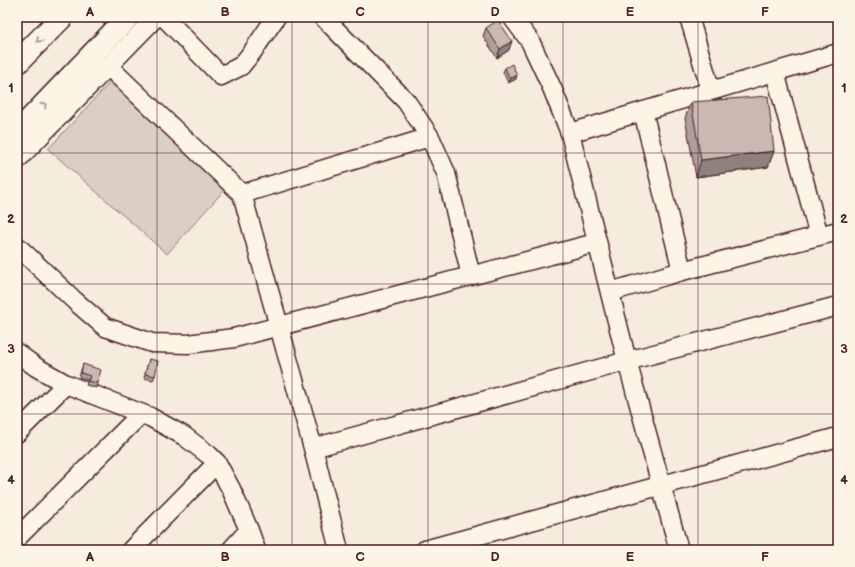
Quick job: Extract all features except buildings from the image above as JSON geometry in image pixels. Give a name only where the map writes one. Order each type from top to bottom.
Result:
[{"type":"main road","points":[[17,63],[62,17]]},
{"type":"main road","points":[[17,133],[128,17]]},
{"type":"street","points":[[17,160],[156,17]]},
{"type":"street","points":[[164,17],[221,76],[241,66],[276,17]]},
{"type":"street","points":[[323,17],[406,101],[430,137],[446,173],[471,276]]},
{"type":"street","points":[[512,17],[530,40],[552,88],[570,133],[596,242],[627,361],[679,550]]},
{"type":"street","points":[[689,17],[711,91]]},
{"type":"street","points":[[570,133],[838,53]]},
{"type":"street","points":[[108,66],[242,194],[313,448],[339,550]]},
{"type":"street","points":[[775,72],[819,236]]},
{"type":"street","points":[[642,112],[682,271]]},
{"type":"street","points":[[242,194],[430,137]]},
{"type":"street","points":[[610,292],[682,271],[838,231]]},
{"type":"street","points":[[17,246],[69,296],[105,327],[152,343],[188,344],[234,338],[279,327],[596,242]]},
{"type":"street","points":[[313,448],[627,361],[838,306]]},
{"type":"street","points":[[17,353],[36,367],[66,384],[150,417],[184,436],[209,454],[232,489],[256,550]]},
{"type":"street","points":[[17,433],[66,384]]},
{"type":"street","points":[[17,538],[141,414]]},
{"type":"street","points":[[425,550],[838,437]]},
{"type":"street","points":[[131,550],[217,464]]},
{"type":"street","points":[[230,550],[249,530]]},
{"type":"shaded area","points":[[113,79],[226,188],[167,254],[48,149]]}]
